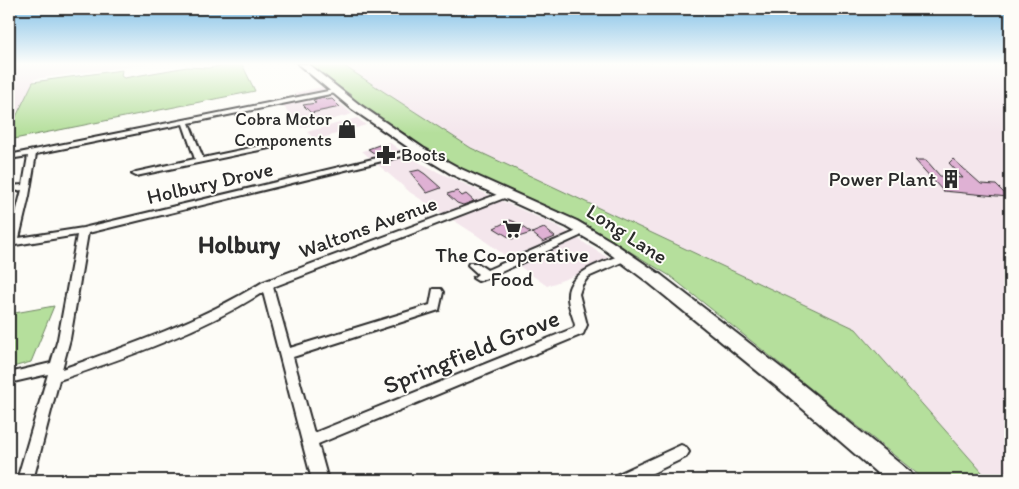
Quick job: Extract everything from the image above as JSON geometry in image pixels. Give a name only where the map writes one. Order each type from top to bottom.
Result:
[{"type":"main road","name":"Long Lane","points":[[332,87],[356,107],[418,150],[504,195],[572,224],[625,258],[655,279],[795,390],[902,480]]},
{"type":"street","points":[[9,157],[32,154],[338,91]]},
{"type":"street","points":[[186,123],[200,161]]},
{"type":"street","points":[[136,174],[269,146]]},
{"type":"street","name":"Holbury Drove","points":[[11,243],[83,231],[418,150]]},
{"type":"street","points":[[11,243],[26,187],[32,154]]},
{"type":"street","points":[[9,189],[26,187]]},
{"type":"street","name":"Waltons Avenue","points":[[9,378],[55,372],[171,337],[235,307],[267,285],[504,195]]},
{"type":"street","points":[[25,480],[64,339],[83,231]]},
{"type":"street","points":[[473,265],[482,276],[577,234]]},
{"type":"street","name":"Springfield Grove","points":[[310,440],[578,332],[581,325],[573,294],[577,284],[584,275],[625,258]]},
{"type":"street","points":[[267,285],[320,480]]},
{"type":"street","points":[[287,354],[435,306],[437,292]]},
{"type":"street","points":[[622,480],[681,452]]},
{"type":"shaded area","points":[[9,87],[31,87],[19,111],[9,112]]},
{"type":"shaded area","points":[[322,87],[352,114],[301,128],[281,103],[300,99],[295,93]]},
{"type":"shaded area","points":[[376,87],[1010,87],[1010,480],[989,480],[856,329],[471,148]]},
{"type":"shaded area","points":[[357,118],[366,125],[316,140],[307,132]]},
{"type":"shaded area","points":[[389,142],[409,157],[438,172],[559,227],[613,261],[547,286],[478,236],[411,193],[362,151]]},
{"type":"green space","points":[[31,87],[253,87],[255,91],[9,140],[9,131]]},
{"type":"green space","points":[[339,87],[376,87],[471,148],[856,329],[989,480],[925,480],[670,276],[580,221],[465,171],[425,150],[360,106],[351,95]]},
{"type":"green space","points":[[54,306],[31,362],[9,368],[9,314]]},
{"type":"building","points":[[323,97],[326,100],[332,99],[340,107],[311,113],[303,105],[316,103],[313,100]]},
{"type":"building","points":[[379,145],[391,153],[378,156],[368,149]]},
{"type":"building","name":"Power Plant","points":[[953,159],[981,184],[996,185],[1008,197],[943,191],[915,160],[926,160],[940,176],[963,178],[949,163]]},
{"type":"building","points":[[419,170],[441,188],[427,193],[410,172]]},
{"type":"building","points":[[457,191],[462,196],[466,194],[474,201],[463,205],[457,203],[447,194]]},
{"type":"building","name":"The Co-operative Food","points":[[510,220],[531,233],[512,239],[494,228]]},
{"type":"building","points":[[544,228],[555,237],[543,242],[532,233]]},
{"type":"place","name":"Cobra Motor Components","points":[[347,129]]},
{"type":"place","name":"Boots","points":[[386,155]]},
{"type":"place","name":"Power Plant","points":[[951,179]]},
{"type":"place","name":"The Co-operative Food","points":[[512,229]]},
{"type":"district","name":"Holbury","points":[[239,245]]}]
